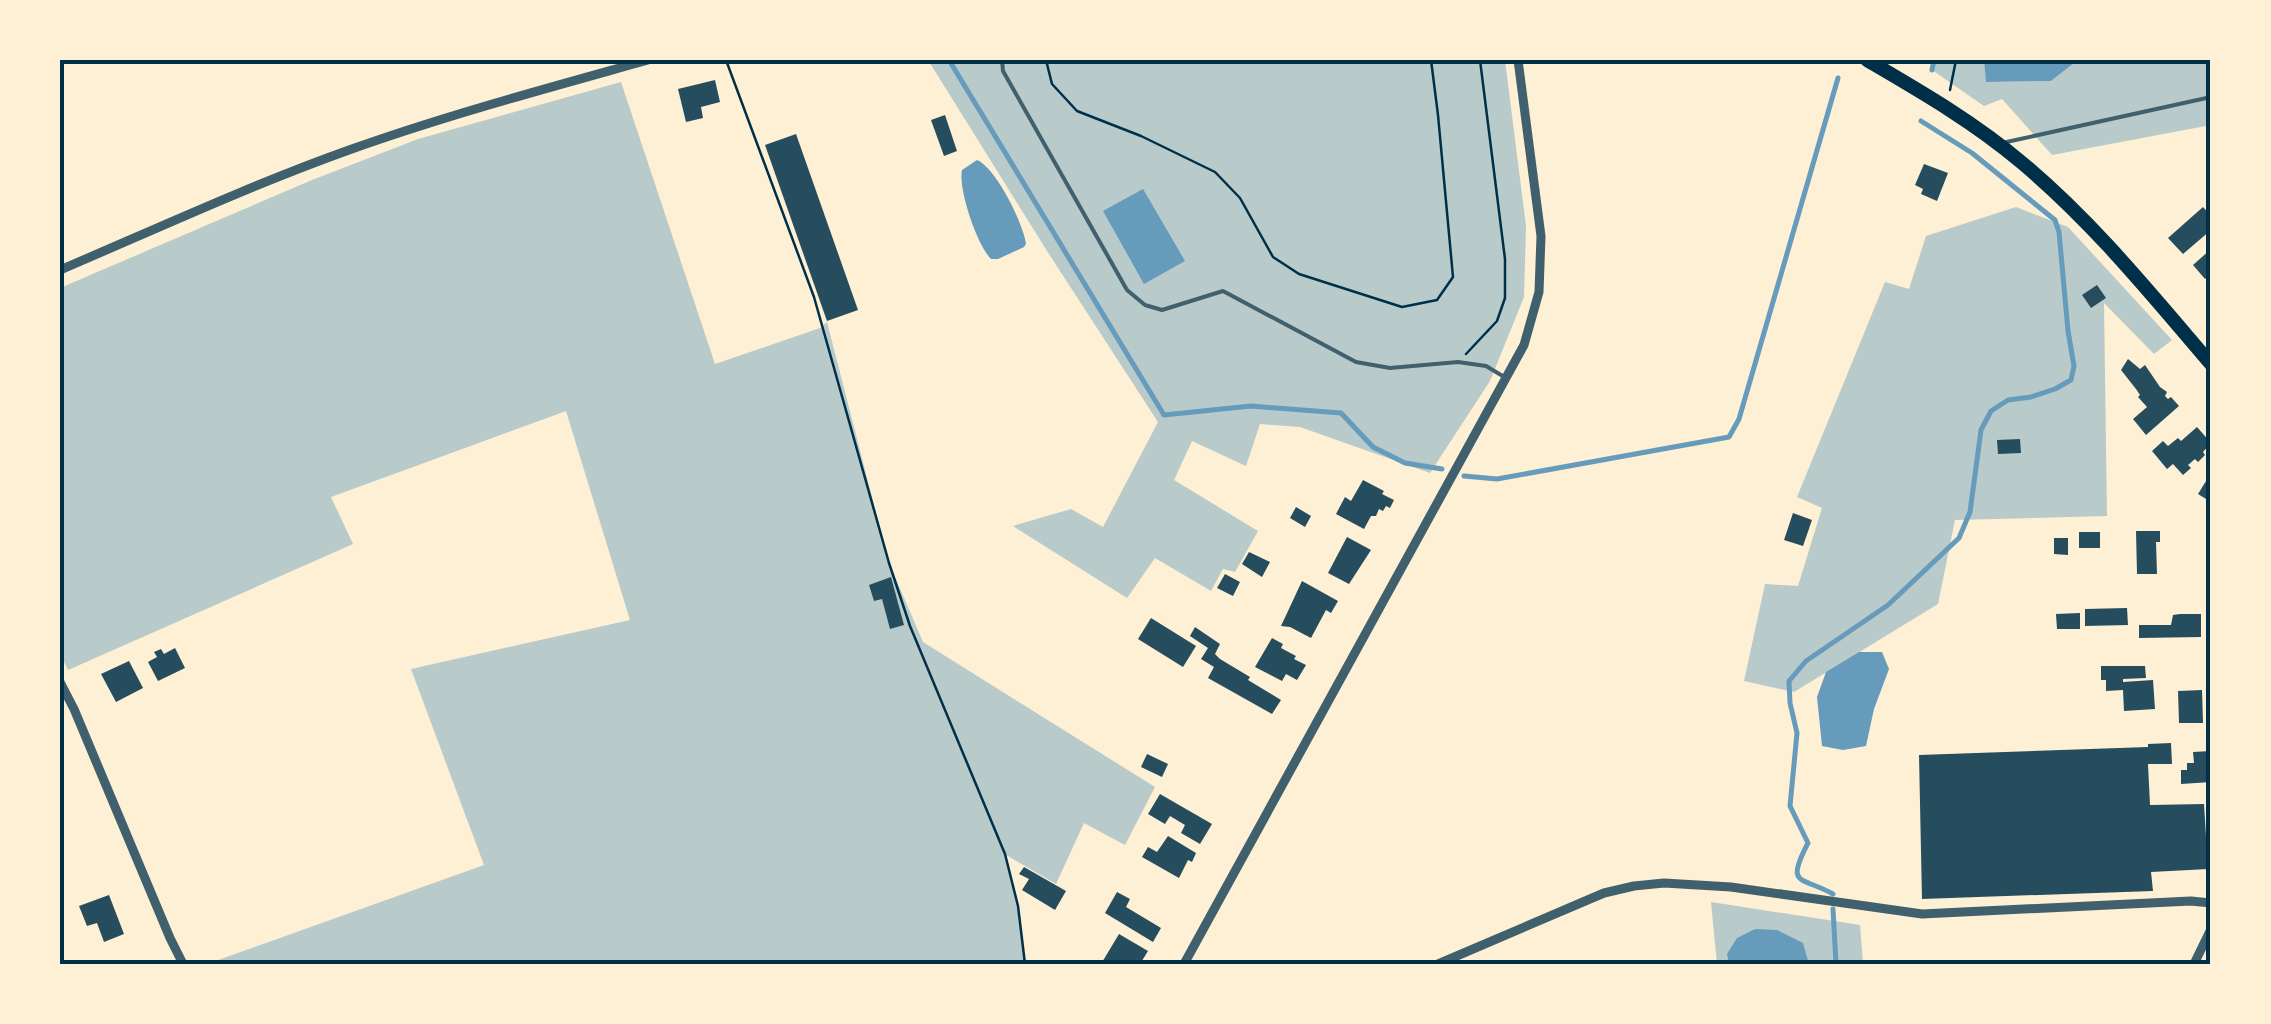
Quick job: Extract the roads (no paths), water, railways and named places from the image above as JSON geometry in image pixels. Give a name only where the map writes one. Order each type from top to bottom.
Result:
[{"type":"main road","points":[[1867,60],[1926,95],[2021,162],[2099,233],[2211,364]]},
{"type":"street","points":[[60,270],[346,151],[472,108],[648,60]]},
{"type":"street","points":[[1184,964],[1524,345],[1538,292],[1541,236],[1518,60]]},
{"type":"street","points":[[60,682],[183,964]]},
{"type":"street","points":[[1438,964],[1604,893],[1664,883],[1732,887],[1922,914],[2211,903]]},
{"type":"street","points":[[2194,964],[2211,929]]},
{"type":"lane","points":[[1002,60],[1003,72],[1127,290],[1144,305],[1162,310],[1223,291],[1356,362],[1390,368],[1458,362],[1486,366],[1506,378]]},
{"type":"lane","points":[[1998,144],[2211,96]]},
{"type":"water","points":[[1984,60],[2078,60],[2051,81],[1986,82]]},
{"type":"water","points":[[977,160],[1007,197],[1026,244],[998,259],[991,259],[980,242],[963,190],[962,170]]},
{"type":"water","points":[[1143,189],[1185,261],[1144,284],[1103,211]]},
{"type":"water","points":[[1859,652],[1882,652],[1889,669],[1866,746],[1843,750],[1822,746],[1817,697],[1826,672]]},
{"type":"water","points":[[1755,929],[1777,930],[1803,943],[1809,964],[1729,964],[1727,954],[1737,938]]},
{"type":"waterway","points":[[949,60],[1164,415],[1251,406],[1341,413],[1373,447],[1405,463],[1442,469]]},
{"type":"waterway","points":[[1932,70],[1934,60]]},
{"type":"waterway","points":[[1464,476],[1497,479],[1729,437],[1739,419],[1838,78]]},
{"type":"waterway","points":[[1833,894],[1805,882],[1797,874],[1808,843],[1790,806],[1797,733],[1789,681],[1806,661],[1888,605],[1959,538],[1970,512],[1981,430],[1991,411],[2008,400],[2055,389],[2071,380],[2074,366],[2055,220],[1972,153],[1921,121]]},
{"type":"waterway","points":[[1833,909],[1836,964]]}]
